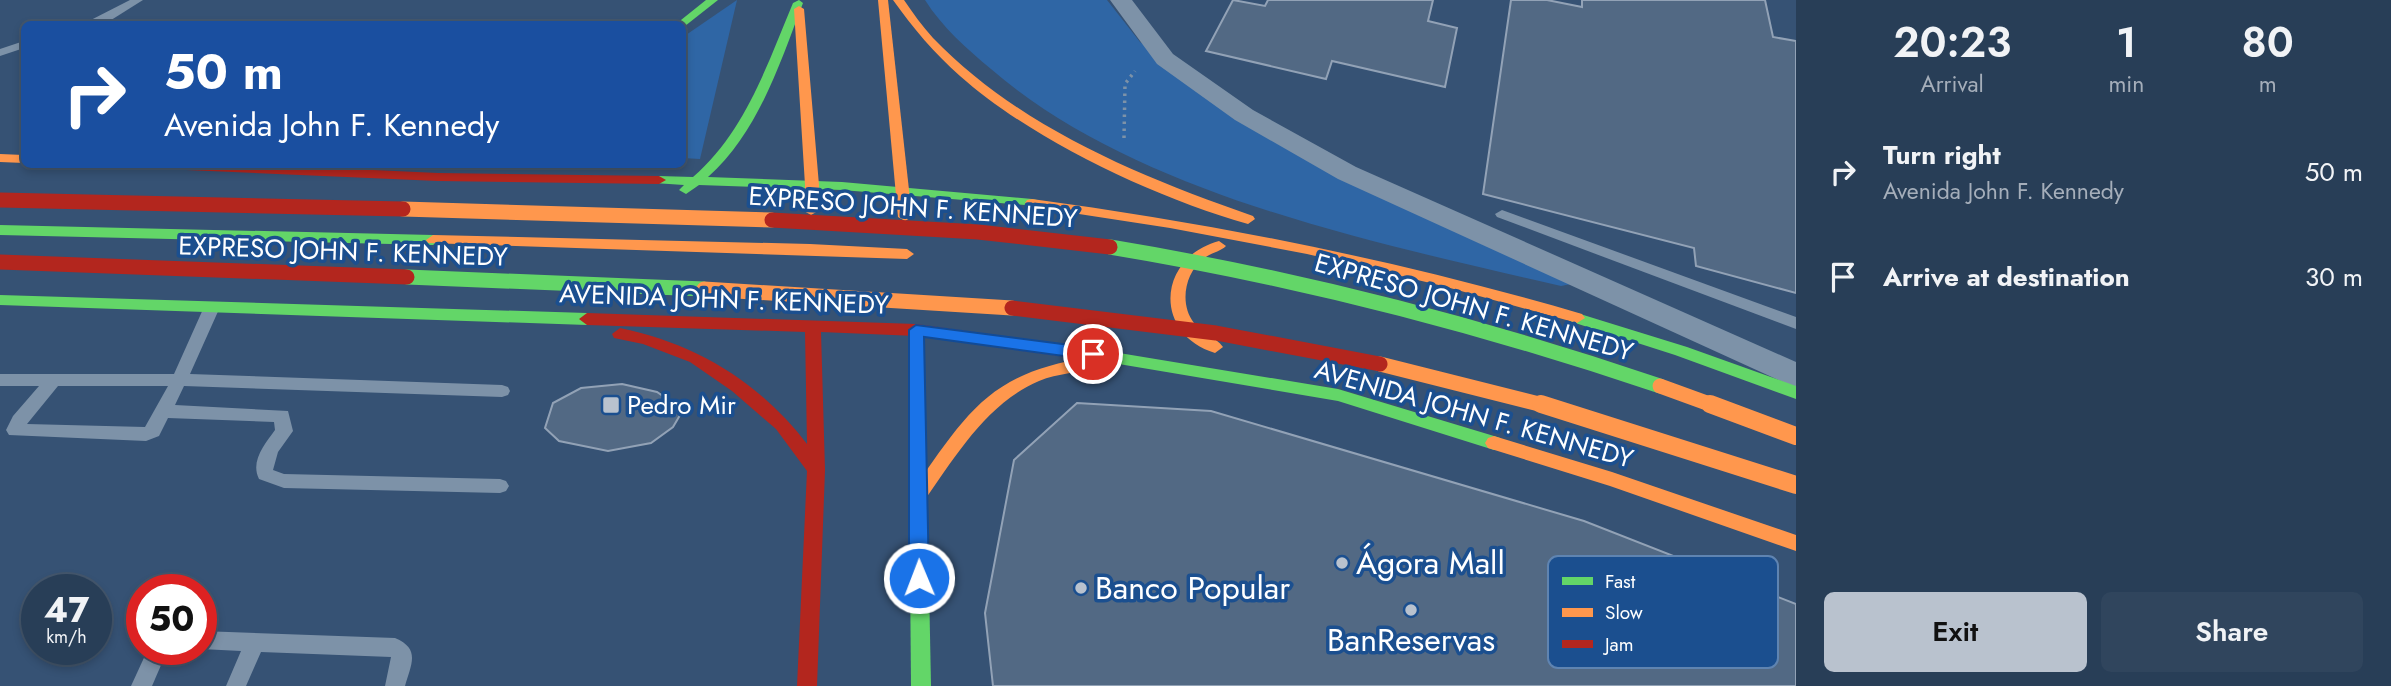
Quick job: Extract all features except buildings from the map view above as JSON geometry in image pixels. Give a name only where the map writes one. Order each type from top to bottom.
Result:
[{"type":"main road","points":[[685,21],[713,0]]},
{"type":"main road","points":[[883,0],[916,330],[921,686]]},
{"type":"main road","points":[[898,0],[915,26],[960,68],[1013,108],[1112,165],[1240,217],[1356,249],[1668,347],[1796,393]]},
{"type":"main road","points":[[515,244],[627,217],[666,200],[701,180],[743,131],[798,1]]},
{"type":"main road","points":[[798,1],[812,185],[816,470],[807,686]]},
{"type":"main road","points":[[0,152],[21,152]]},
{"type":"main road","points":[[0,158],[21,159]]},
{"type":"main road","points":[[246,168],[537,179],[701,180],[812,185],[982,198],[1100,212],[1292,247],[1390,268],[1532,304]]},
{"type":"main road","name":"EXPRESO JOHN F. KENNEDY","points":[[0,200],[741,219],[891,227],[1097,245],[1237,268],[1363,297],[1514,338],[1706,401],[1796,436]]},
{"type":"main road","points":[[0,230],[515,244],[908,267]]},
{"type":"main road","points":[[1292,247],[1206,246],[1191,258],[1182,274],[1179,294],[1183,319],[1199,338],[1240,360],[1338,395]]},
{"type":"main road","name":"EXPRESO JOHN F. KENNEDY","points":[[0,262],[788,292],[960,303],[1135,322],[1283,345],[1447,382],[1566,412],[1735,463],[1796,485]]},
{"type":"main road","name":"AVENIDA JOHN F. KENNEDY","points":[[0,300],[916,330],[1120,358],[1338,395],[1612,479],[1796,543]]},
{"type":"main road","points":[[511,316],[645,339],[696,358],[738,387],[782,424],[816,470]]},
{"type":"main road","points":[[918,496],[989,404],[1024,381],[1054,369],[1120,358]]},
{"type":"street","points":[[1121,0],[1165,59],[1244,115],[1347,173],[1796,376]]},
{"type":"lane","points":[[98,21],[115,15],[138,0]]},
{"type":"lane","points":[[0,53],[21,45]]},
{"type":"lane","points":[[1502,214],[1796,323]]},
{"type":"lane","points":[[54,380],[19,421],[15,430],[146,434],[153,431],[212,307]]},
{"type":"lane","points":[[0,380],[178,380],[502,391]]},
{"type":"lane","points":[[164,411],[282,416],[285,431],[264,466],[265,474],[284,481],[500,486]]},
{"type":"lane","points":[[217,641],[395,648],[403,654],[395,686]]},
{"type":"lane","points":[[236,686],[255,643]]},
{"type":"lane","points":[[141,686],[151,665]]},
{"type":"shaded area","points":[[737,0],[700,159],[686,158],[686,35]]},
{"type":"shaded area","points":[[925,0],[1107,0],[1140,42],[1233,112],[1576,283],[1561,286],[1415,252],[1262,209],[1187,182],[1116,150],[1050,113],[973,54],[947,28]]},
{"type":"traffic: fast","points":[[685,21],[713,0]]},
{"type":"traffic: fast","points":[[686,190],[708,171],[726,150],[755,105],[798,3]]},
{"type":"traffic: fast","points":[[659,180],[842,186],[1032,203]]},
{"type":"traffic: fast","points":[[0,230],[433,240]]},
{"type":"traffic: fast","points":[[1110,247],[1250,272],[1388,304],[1525,342],[1660,386]]},
{"type":"traffic: fast","points":[[407,277],[704,289]]},
{"type":"traffic: fast","points":[[0,300],[587,319]]},
{"type":"traffic: fast","points":[[1577,318],[1681,351],[1796,393]]},
{"type":"traffic: fast","points":[[916,330],[921,686]]},
{"type":"traffic: fast","points":[[1095,355],[1338,395],[1494,443]]},
{"type":"traffic: slow","points":[[883,0],[905,217]]},
{"type":"traffic: slow","points":[[898,0],[928,39],[965,74],[1008,107],[1055,136],[1153,184],[1248,219]]},
{"type":"traffic: slow","points":[[799,9],[812,185],[811,211]]},
{"type":"traffic: slow","points":[[0,158],[21,159]]},
{"type":"traffic: slow","points":[[1032,203],[1170,223],[1307,249],[1443,281],[1577,318]]},
{"type":"traffic: slow","points":[[403,209],[772,220]]},
{"type":"traffic: slow","points":[[433,240],[810,249],[907,254]]},
{"type":"traffic: slow","points":[[1215,347],[1188,327],[1180,311],[1178,299],[1182,275],[1189,265],[1197,256],[1219,246]]},
{"type":"traffic: slow","points":[[704,289],[1012,308]]},
{"type":"traffic: slow","points":[[918,496],[968,427],[998,397],[1034,376],[1092,363]]},
{"type":"traffic: slow","points":[[1380,364],[1486,389],[1590,418],[1796,485]]},
{"type":"traffic: slow","points":[[1660,386],[1796,436]]},
{"type":"traffic: slow","points":[[1494,443],[1612,479],[1796,543]]},
{"type":"traffic: jam","points":[[232,168],[438,177],[659,180]]},
{"type":"traffic: jam","points":[[0,200],[403,209]]},
{"type":"traffic: jam","points":[[772,220],[978,232],[1110,247]]},
{"type":"traffic: jam","points":[[0,262],[407,277]]},
{"type":"traffic: jam","points":[[1012,308],[1216,333],[1380,364]]},
{"type":"traffic: jam","points":[[587,319],[916,330],[1095,355]]},
{"type":"traffic: jam","points":[[807,686],[816,470],[813,326]]},
{"type":"traffic: jam","points":[[620,334],[645,339],[696,358],[738,387],[782,424],[816,470]]},
{"type":"place","name":"Pedro Mir","points":[[611,405]]},
{"type":"place","name":"Ágora Mall","points":[[1342,563]]},
{"type":"place","name":"Banco Popular","points":[[1081,588]]},
{"type":"place","name":"BanReservas","points":[[1411,610]]},
{"type":"route","points":[[919,578],[916,330],[1093,354]]}]
